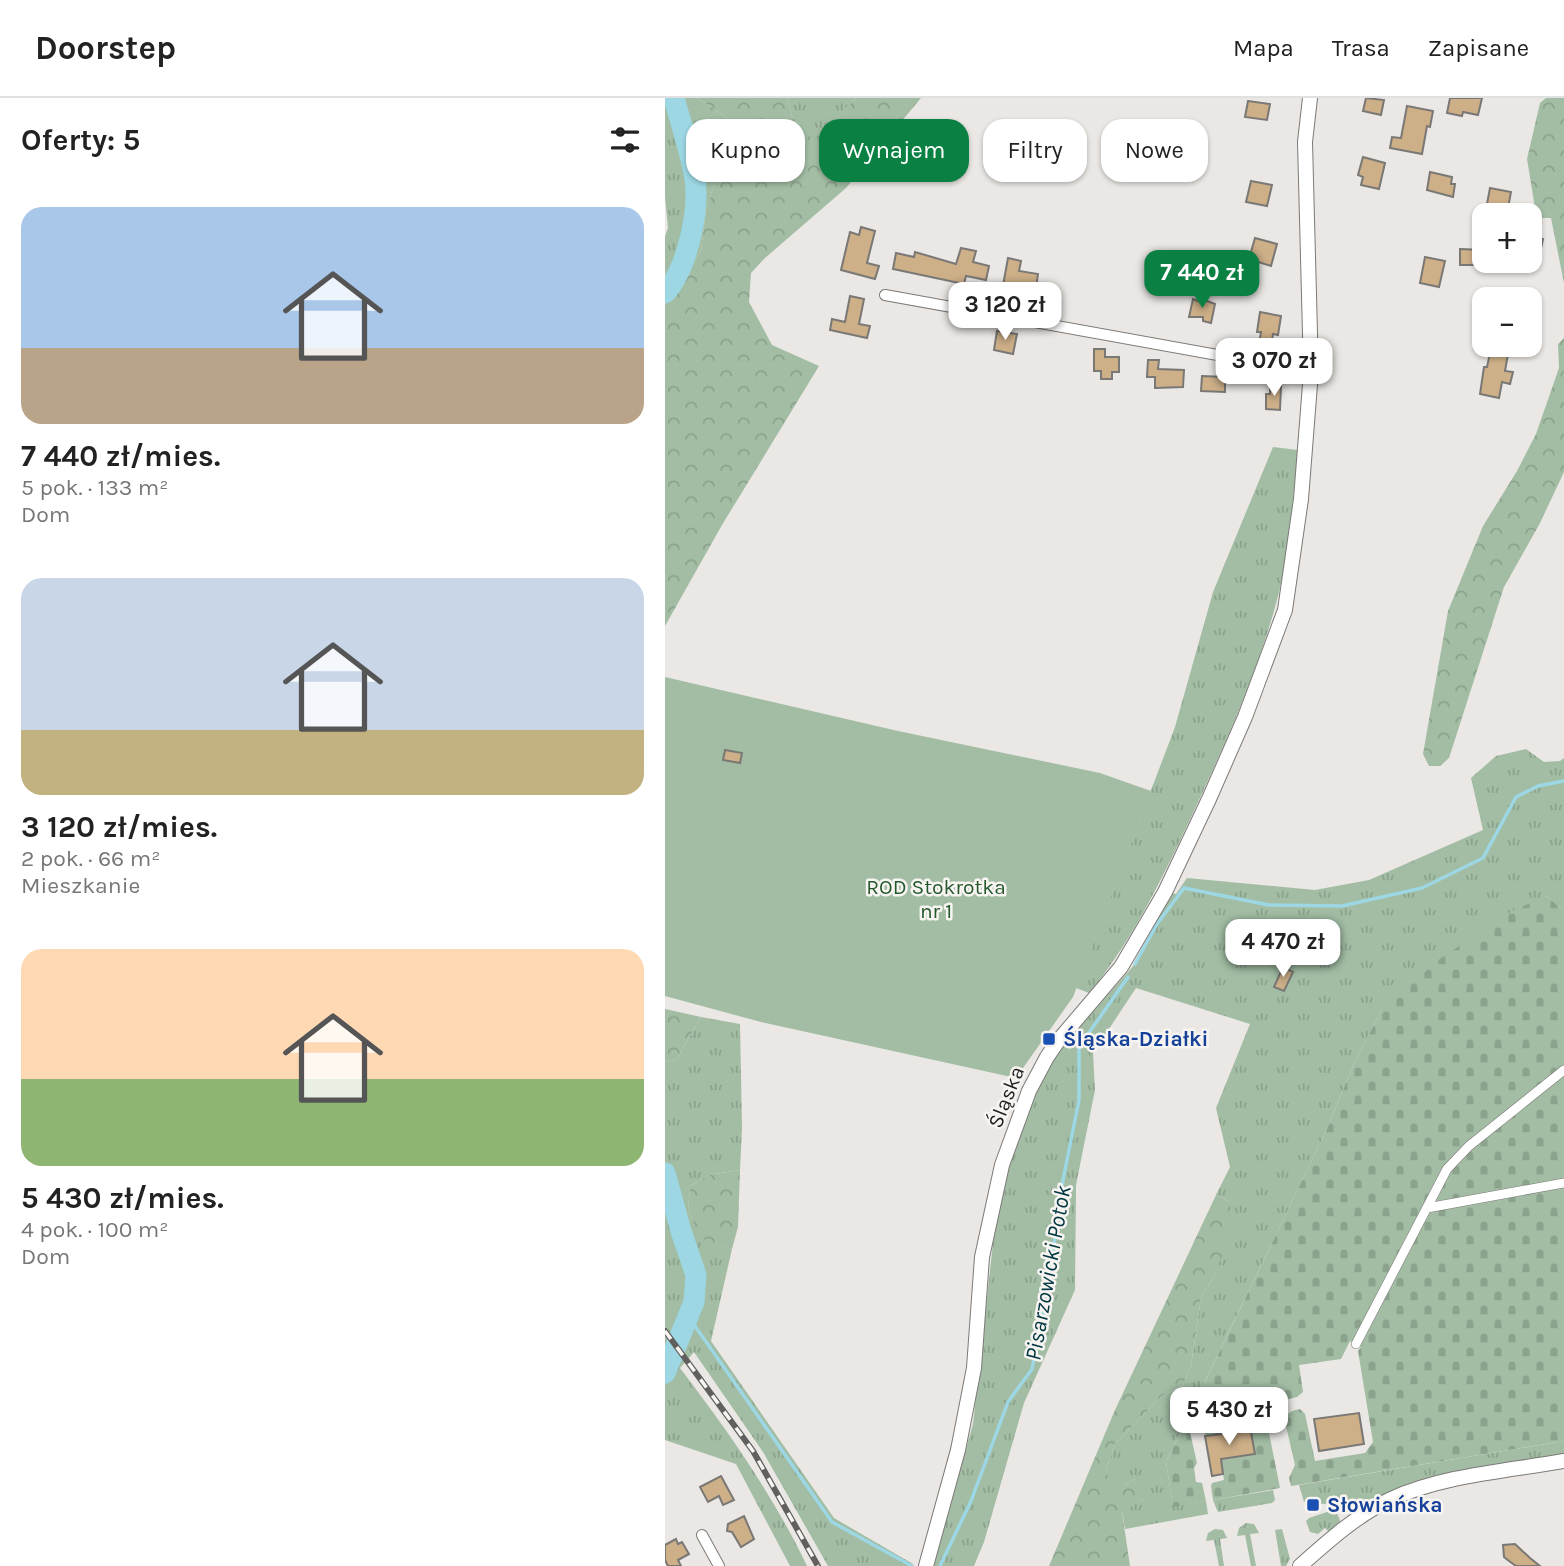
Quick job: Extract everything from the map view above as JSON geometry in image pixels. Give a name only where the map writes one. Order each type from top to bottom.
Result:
[{"type":"street","name":"Śląska","points":[[926,1566],[958,1450],[974,1368],[984,1244],[1002,1165],[1029,1091],[1052,1049],[1121,967],[1165,892],[1245,717],[1285,610],[1301,499],[1311,372],[1305,142],[1310,98]]},
{"type":"street","points":[[885,295],[1311,372]]},
{"type":"street","points":[[1356,1344],[1447,1169],[1469,1146],[1564,1070]]},
{"type":"street","points":[[1427,1208],[1564,1183]]},
{"type":"street","points":[[1300,1566],[1350,1523],[1391,1499],[1440,1483],[1564,1461]]},
{"type":"street","points":[[702,1535],[719,1566]]},
{"type":"green space","points":[[665,98],[697,98],[729,119],[686,119],[686,182],[715,182],[706,210],[701,250],[672,300],[665,304],[665,236],[668,228],[665,197]]},
{"type":"green space","points":[[697,98],[787,98],[795,119],[729,119]]},
{"type":"green space","points":[[787,98],[856,98],[835,119],[819,119],[819,135],[813,141],[805,131],[805,119],[795,119]]},
{"type":"green space","points":[[856,98],[921,98],[904,119],[834,119]]},
{"type":"green space","points":[[1546,98],[1564,98],[1564,283],[1551,218],[1542,218],[1542,203],[1534,203],[1527,159],[1540,103]]},
{"type":"green space","points":[[805,131],[813,140],[819,134],[819,182],[851,182],[751,273],[749,302],[772,345],[819,366],[722,525],[665,626],[665,304],[672,300],[701,250],[706,210],[715,182],[805,182]]},
{"type":"green space","points":[[1564,338],[1564,472],[1540,523],[1504,587],[1449,758],[1440,766],[1429,766],[1423,754],[1448,611],[1483,526],[1536,434],[1559,368],[1558,344]]},
{"type":"green space","points":[[1273,447],[1298,450],[1286,557],[1272,619],[1244,698],[1163,875],[1122,948],[1089,993],[1076,988],[1175,727],[1213,592]]},
{"type":"green space","name":"ROD Stokrotka nr 1","points":[[665,677],[898,731],[1100,773],[1151,791],[1073,997],[1016,1078],[761,1022],[665,996]]},
{"type":"green space","points":[[1526,749],[1544,762],[1560,761],[1564,758],[1564,911],[1547,896],[1381,1011],[1166,1462],[1173,1506],[1206,1501],[1208,1514],[1125,1529],[1122,1511],[1144,1499],[1135,1479],[1123,1486],[1110,1486],[1106,1470],[1115,1444],[1162,1396],[1183,1385],[1191,1366],[1201,1298],[1215,1274],[1230,1202],[1216,1195],[1230,1167],[1216,1108],[1250,1024],[1136,988],[1093,1053],[1095,1090],[1076,1185],[1075,1290],[1024,1403],[984,1542],[974,1566],[933,1566],[973,1424],[996,1216],[1013,1154],[1036,1089],[1055,1055],[1135,964],[1171,893],[1176,894],[1187,878],[1315,890],[1369,880],[1483,830],[1471,778],[1496,756]]},
{"type":"green space","points":[[1547,896],[1564,911],[1564,1441],[1291,1486],[1289,1478],[1295,1465],[1286,1426],[1280,1432],[1280,1427],[1291,1412],[1300,1409],[1305,1414],[1315,1461],[1365,1453],[1373,1442],[1358,1351],[1361,1347],[1350,1341],[1341,1359],[1299,1365],[1303,1392],[1297,1397],[1240,1412],[1210,1388],[1201,1390],[1381,1011],[1441,958],[1514,910]]},
{"type":"green space","points":[[665,1009],[701,1017],[676,1060],[665,1062]]},
{"type":"green space","points":[[701,1017],[740,1024],[740,1170],[709,1175],[690,1186],[688,1211],[701,1237],[732,1249],[711,1341],[834,1518],[913,1566],[828,1566],[763,1452],[694,1352],[680,1368],[749,1464],[780,1514],[807,1566],[790,1566],[736,1464],[665,1440],[665,1062],[676,1060]]},
{"type":"green space","points":[[740,1170],[738,1227],[732,1249],[701,1238],[688,1211],[690,1186],[709,1175]]},
{"type":"green space","points":[[1216,1195],[1230,1202],[1232,1230],[1215,1274],[1201,1298],[1191,1366],[1183,1385],[1162,1396],[1115,1444],[1106,1470],[1111,1486],[1123,1486],[1135,1479],[1143,1485],[1144,1499],[1122,1512],[1130,1566],[1049,1566],[1115,1410]]},
{"type":"green space","points":[[1259,1418],[1267,1423],[1280,1488],[1213,1500],[1212,1483],[1224,1480],[1223,1474],[1212,1476],[1205,1432],[1223,1422]]},
{"type":"green space","points":[[1187,1419],[1197,1463],[1194,1468],[1196,1482],[1202,1483],[1206,1501],[1173,1507],[1166,1462]]},
{"type":"green space","points":[[1564,1441],[1564,1454],[1435,1476],[1411,1483],[1363,1507],[1346,1503],[1319,1504],[1312,1500],[1304,1502],[1299,1485]]},
{"type":"green space","points":[[1273,1490],[1275,1500],[1272,1503],[1218,1512],[1213,1500]]},
{"type":"green space","points":[[1330,1511],[1337,1513],[1341,1523],[1329,1532],[1325,1528],[1318,1534],[1310,1532],[1306,1521]]},
{"type":"green space","points":[[1246,1523],[1254,1524],[1259,1533],[1250,1534],[1256,1566],[1251,1566],[1245,1535],[1237,1536],[1239,1528]]},
{"type":"green space","points":[[1215,1529],[1223,1530],[1227,1538],[1220,1539],[1224,1566],[1219,1566],[1214,1540],[1206,1541],[1208,1533]]},
{"type":"green space","points":[[1282,1529],[1290,1559],[1286,1566],[1281,1566],[1275,1530]]},
{"type":"building","points":[[1366,98],[1384,100],[1381,115],[1363,111]]},
{"type":"building","points":[[1450,98],[1482,98],[1478,115],[1447,113]]},
{"type":"building","points":[[1248,101],[1270,104],[1267,120],[1245,117]]},
{"type":"building","points":[[1407,106],[1433,111],[1422,154],[1390,148],[1392,137],[1401,138]]},
{"type":"building","points":[[1363,157],[1385,163],[1379,189],[1361,185],[1363,177],[1358,175]]},
{"type":"building","points":[[1430,172],[1452,177],[1451,184],[1455,184],[1453,197],[1427,190]]},
{"type":"building","points":[[1251,181],[1272,185],[1267,206],[1246,202]]},
{"type":"building","points":[[1490,188],[1511,192],[1509,203],[1487,203]]},
{"type":"building","points":[[861,227],[875,231],[867,263],[879,266],[875,279],[841,270],[850,232],[859,235]]},
{"type":"building","points":[[1255,238],[1277,244],[1271,266],[1249,259]]},
{"type":"building","points":[[961,248],[976,251],[973,262],[989,266],[986,280],[966,276],[964,284],[893,269],[896,253],[914,257],[915,252],[956,264]]},
{"type":"building","points":[[1460,249],[1472,250],[1472,265],[1460,265]]},
{"type":"building","points":[[1425,257],[1445,261],[1439,287],[1420,283]]},
{"type":"building","points":[[1008,258],[1021,261],[1019,271],[1038,274],[1036,288],[1016,284],[1015,294],[1002,291]]},
{"type":"building","points":[[850,296],[864,299],[859,324],[870,326],[867,338],[830,330],[832,319],[845,322]]},
{"type":"building","points":[[1199,298],[1215,304],[1211,323],[1203,321],[1203,317],[1189,317],[1193,299],[1198,301]]},
{"type":"building","points":[[1260,312],[1281,316],[1278,335],[1273,334],[1270,353],[1258,350]]},
{"type":"building","points":[[997,331],[1017,334],[1013,354],[994,350]]},
{"type":"building","points":[[1094,349],[1105,349],[1105,357],[1119,357],[1119,372],[1112,372],[1112,379],[1101,379],[1101,371],[1094,371]]},
{"type":"building","points":[[1489,357],[1507,357],[1505,371],[1513,372],[1510,384],[1502,382],[1499,398],[1480,394],[1484,367],[1487,367]]},
{"type":"building","points":[[1148,360],[1159,360],[1158,369],[1184,370],[1183,387],[1155,388],[1155,377],[1147,377]]},
{"type":"building","points":[[1202,376],[1225,377],[1225,392],[1201,391]]},
{"type":"building","points":[[1270,386],[1281,386],[1280,410],[1266,409],[1266,394],[1270,394]]},
{"type":"building","points":[[725,750],[742,753],[740,763],[723,760]]},
{"type":"building","points":[[1283,967],[1293,972],[1284,991],[1274,987]]},
{"type":"building","points":[[1359,1413],[1364,1444],[1319,1451],[1314,1419]]},
{"type":"building","points":[[1250,1427],[1255,1454],[1221,1459],[1223,1474],[1212,1476],[1205,1436],[1231,1433],[1231,1430]]},
{"type":"building","points":[[721,1476],[734,1500],[723,1505],[719,1496],[708,1502],[700,1487]]},
{"type":"building","points":[[744,1516],[754,1539],[741,1547],[732,1532],[727,1531],[728,1524]]},
{"type":"building","points":[[676,1539],[678,1544],[682,1542],[689,1554],[678,1560],[681,1566],[668,1566],[665,1560],[665,1545]]},
{"type":"building","points":[[1515,1544],[1540,1566],[1516,1566],[1504,1557],[1503,1545]]},
{"type":"waterway","points":[[665,293],[686,253],[696,202],[694,173],[674,98]]},
{"type":"waterway","name":"Pisarzowicki Potok","points":[[1135,964],[1157,924],[1184,888],[1269,905],[1342,906],[1422,888],[1483,858],[1516,797],[1538,786],[1564,781]]},
{"type":"waterway","name":"Pisarzowicki Potok","points":[[940,1566],[971,1501],[1008,1402],[1032,1369],[1079,1100],[1079,1047],[1128,977]]},
{"type":"waterway","points":[[665,1173],[696,1275],[694,1302],[665,1373]]},
{"type":"waterway","name":"Pisarzowicki Potok","points":[[688,1316],[832,1522],[912,1566]]},
{"type":"railway","points":[[665,1331],[753,1451],[818,1566]]},
{"type":"place","name":"Śląska-Działki","points":[[1049,1039]]},
{"type":"place","name":"Słowiańska","points":[[1313,1505]]}]
